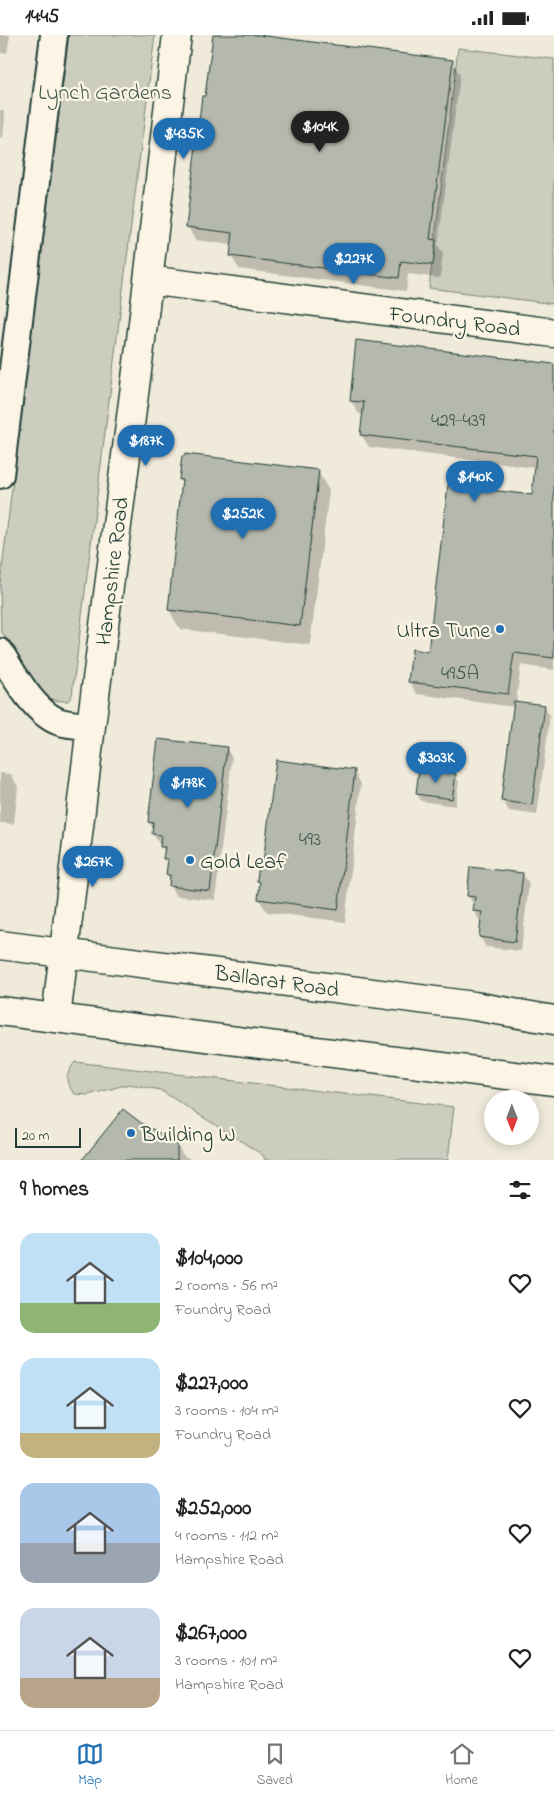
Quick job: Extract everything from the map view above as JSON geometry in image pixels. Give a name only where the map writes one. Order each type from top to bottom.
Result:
[{"type":"main road","name":"Hampshire Road","points":[[56,1018],[177,35]]},
{"type":"main road","name":"Foundry Road","points":[[148,280],[554,333]]},
{"type":"main road","name":"Ballarat Road","points":[[0,945],[464,1005],[554,1019]]},
{"type":"main road","points":[[0,1011],[554,1081]]},
{"type":"street","points":[[0,475],[54,35]]},
{"type":"street","points":[[0,652],[37,706],[47,715],[60,721],[91,727]]},
{"type":"green space","name":"Lynch Gardens","points":[[69,35],[155,35],[72,695],[68,701],[58,701],[44,694],[1,631],[0,584]]},
{"type":"green space","points":[[458,48],[554,59],[554,304],[429,288]]},
{"type":"green space","points":[[75,1062],[454,1107],[448,1160],[265,1160],[263,1155],[160,1090],[129,1084],[88,1095],[75,1094],[69,1086],[67,1078]]},
{"type":"building","points":[[213,35],[258,35],[453,60],[430,239],[436,240],[433,265],[401,261],[399,278],[230,256],[233,233],[186,227],[202,96],[205,96]]},
{"type":"building","points":[[356,340],[554,364],[554,658],[514,653],[508,694],[408,682],[412,649],[428,652],[448,485],[532,495],[536,456],[360,435],[364,402],[350,401]]},
{"type":"building","points":[[185,454],[319,470],[300,626],[168,610],[182,480],[179,480],[182,456],[185,456]]},
{"type":"building","points":[[514,701],[545,705],[532,805],[501,801]]},
{"type":"building","points":[[158,739],[227,747],[210,891],[169,886],[170,875],[166,875],[168,859],[163,859],[165,847],[160,847],[161,835],[152,834],[153,823],[148,822]]},
{"type":"building","points":[[276,760],[355,770],[338,910],[258,899],[260,882],[257,881],[259,863],[263,863]]},
{"type":"building","points":[[419,769],[456,774],[452,799],[416,794]]},
{"type":"building","points":[[470,867],[523,873],[515,942],[479,937],[482,912],[473,911],[475,897],[467,896]]},
{"type":"building","name":"Building W","points":[[123,1109],[141,1123],[177,1142],[177,1160],[82,1160]]},
{"type":"place","name":"Ultra Tune","points":[[500,629]]},
{"type":"place","name":"Gold Leaf","points":[[190,860]]},
{"type":"place","name":"Building W","points":[[131,1133]]}]
